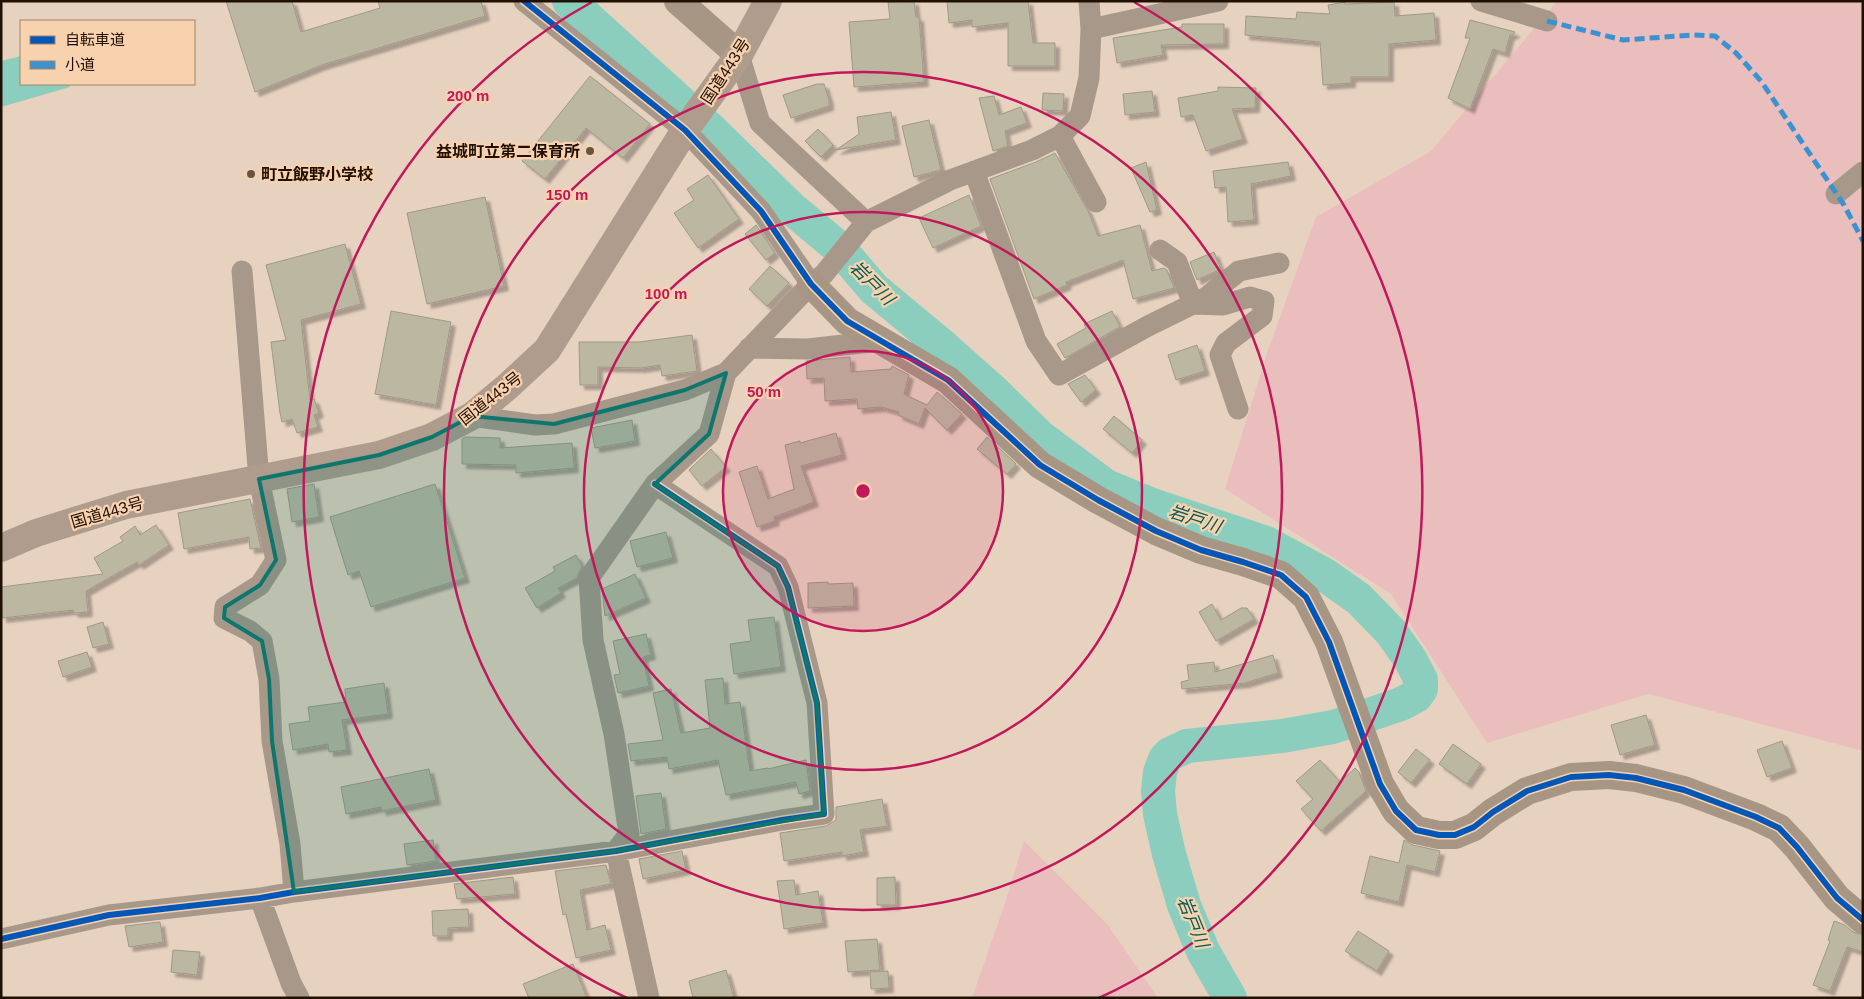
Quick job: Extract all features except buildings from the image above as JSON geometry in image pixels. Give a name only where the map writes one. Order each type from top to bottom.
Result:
[{"type":"highway","name":"国道443号","points":[[1,548],[36,533],[126,504],[379,455],[432,438],[472,416],[547,350],[685,130],[732,64],[768,1]]},
{"type":"street","points":[[524,1],[685,130],[761,211],[817,279],[847,322],[948,380],[1040,466],[1156,531],[1201,550],[1282,575],[1306,597],[1329,642],[1380,784],[1396,811],[1416,830],[1440,835],[1455,835],[1474,827],[1493,812],[1527,791],[1571,777],[1609,774],[1636,778],[1684,790],[1756,816],[1778,828],[1797,847],[1837,898],[1863,920]]},
{"type":"street","points":[[678,1],[732,64],[760,123],[866,222]]},
{"type":"street","points":[[472,416],[535,425],[554,424],[685,390],[726,373],[817,279],[854,239],[866,222],[950,180],[1032,150],[1060,136],[1080,116],[1089,78],[1091,29],[1089,1]]},
{"type":"street","points":[[1091,29],[1218,1]]},
{"type":"street","points":[[1480,1],[1547,21]]},
{"type":"street","points":[[1060,136],[1096,202]]},
{"type":"street","points":[[974,171],[1036,341],[1059,375],[1148,326],[1207,297],[1239,271],[1279,263]]},
{"type":"street","points":[[1836,194],[1863,172]]},
{"type":"street","points":[[1160,250],[1177,262],[1193,304]]},
{"type":"street","points":[[242,271],[259,479],[276,560],[260,585],[225,608],[224,618],[250,631],[262,641],[269,679],[272,742],[290,844],[294,892]]},
{"type":"street","points":[[1193,304],[1223,305],[1250,297],[1264,301],[1262,316],[1226,343],[1220,355],[1238,409]]},
{"type":"street","points":[[749,348],[808,349],[879,341]]},
{"type":"street","points":[[649,998],[616,851],[628,834],[614,734],[593,640],[589,578],[655,484],[709,434],[726,373]]},
{"type":"street","points":[[1,939],[109,915],[260,898],[616,851],[824,814],[817,703],[788,587],[778,566],[655,484]]},
{"type":"street","points":[[260,898],[291,983],[299,998]]},
{"type":"highlighted area","points":[[726,373],[709,434],[655,484],[778,566],[788,587],[817,703],[824,814],[616,851],[294,892],[272,741],[269,679],[262,641],[224,618],[225,607],[260,585],[276,560],[259,479],[379,455],[432,437],[472,416],[554,424],[685,390]]},
{"type":"shaded area","points":[[1557,1],[1863,1],[1863,751],[1648,694],[1487,743],[1391,594],[1225,489],[1267,353],[1316,217],[1431,151]]},
{"type":"shaded area","points":[[1024,841],[1108,925],[1158,998],[972,998]]},
{"type":"water","points":[[20,56],[20,85],[69,85],[70,87],[1,107],[1,61]]},
{"type":"waterway","name":"岩戸川","points":[[569,1],[710,129],[791,208],[839,248],[874,289],[993,391],[1039,436],[1106,486],[1152,505],[1266,543],[1325,575],[1359,599],[1391,632],[1410,659],[1421,680],[1421,689],[1416,696],[1401,704],[1333,727],[1282,736],[1187,746],[1170,754],[1165,759],[1160,772],[1158,791],[1160,814],[1169,854],[1184,905],[1203,951],[1230,998]]},
{"type":"marked path","points":[[1547,21],[1623,40],[1693,35],[1715,36],[1736,53],[1761,81],[1844,205],[1863,241]]},
{"type":"cycle path","points":[[524,1],[685,130],[761,211],[811,284],[847,321],[948,380],[1040,465],[1098,500],[1156,531],[1201,550],[1281,575],[1306,597],[1329,642],[1380,784],[1396,811],[1416,830],[1439,835],[1455,835],[1474,827],[1493,812],[1527,791],[1571,777],[1609,775],[1636,778],[1684,790],[1756,817],[1779,828],[1797,847],[1837,898],[1863,920]]},
{"type":"cycle path","points":[[1,939],[109,915],[260,898],[616,851],[824,814],[817,703],[788,587],[778,566],[655,484]]},
{"type":"place","name":"益城町立第二保育所","points":[[590,151]]},
{"type":"place","name":"町立飯野小学校","points":[[251,174]]}]
